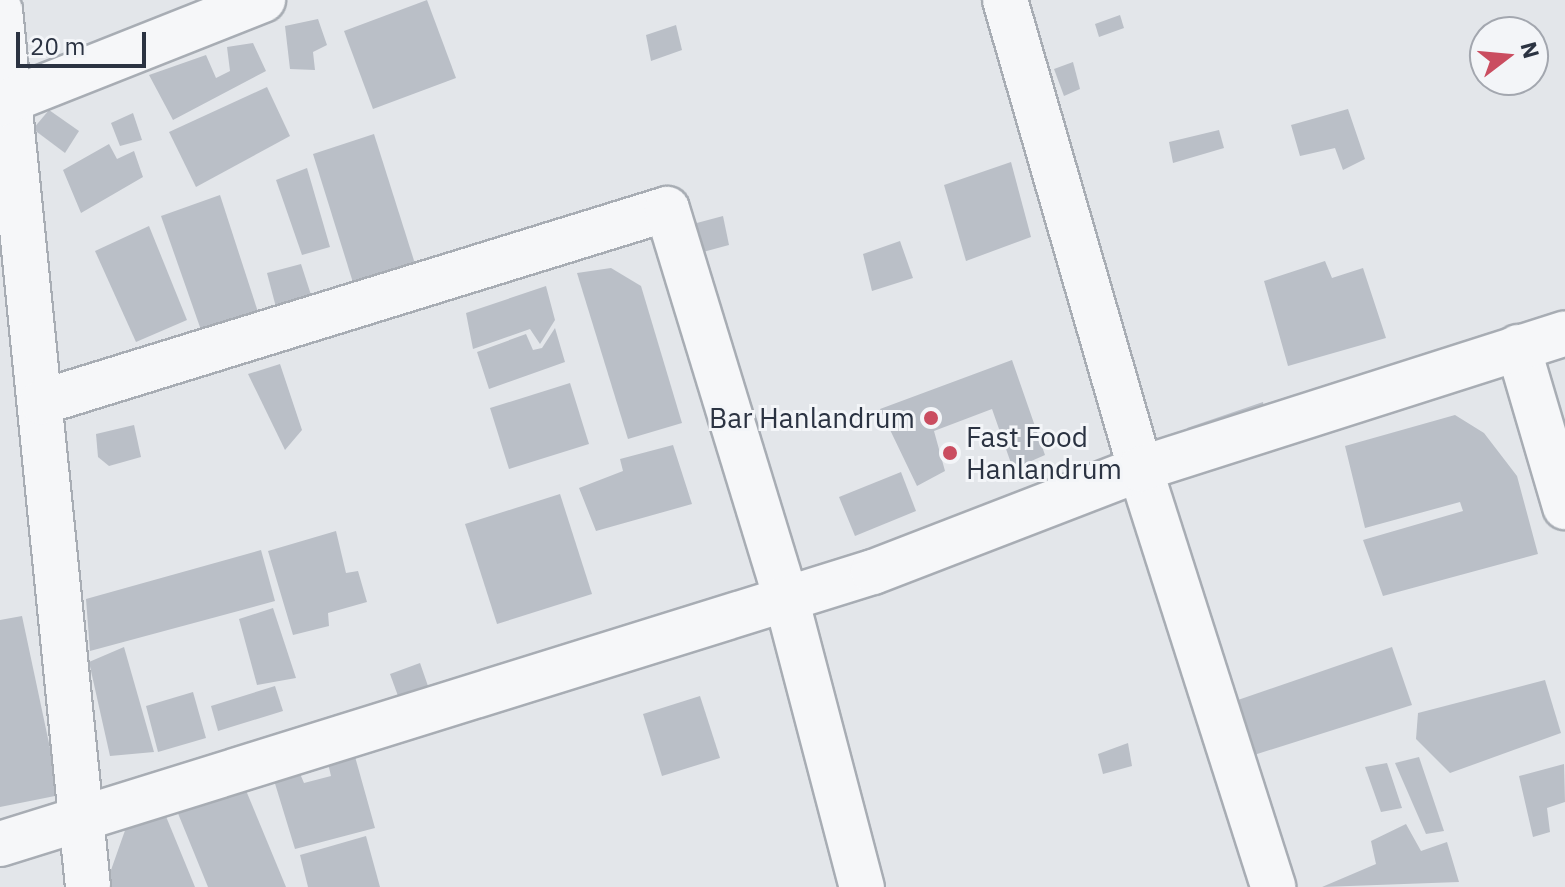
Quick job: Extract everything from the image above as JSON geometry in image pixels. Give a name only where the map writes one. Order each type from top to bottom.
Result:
[{"type":"street","points":[[4,102],[263,0]]},
{"type":"street","points":[[1005,0],[1140,469],[1273,887]]},
{"type":"street","points":[[0,10],[4,102],[42,402],[78,819],[88,887]]},
{"type":"street","points":[[42,402],[667,209],[786,598],[862,887]]},
{"type":"street","points":[[0,844],[786,598],[1140,469],[1565,333]]},
{"type":"street","points":[[1518,347],[1565,507]]},
{"type":"building","points":[[427,0],[456,78],[373,109],[344,31]]},
{"type":"building","points":[[1120,15],[1124,28],[1099,37],[1095,24]]},
{"type":"building","points":[[318,19],[327,45],[313,52],[315,70],[290,69],[285,26]]},
{"type":"building","points":[[676,25],[682,50],[651,61],[646,35]]},
{"type":"building","points":[[253,43],[266,71],[173,120],[149,75],[206,55],[216,78],[230,71],[227,47]]},
{"type":"building","points":[[1073,62],[1080,89],[1064,96],[1054,69]]},
{"type":"building","points":[[267,87],[290,136],[196,187],[169,132]]},
{"type":"building","points":[[1348,109],[1365,159],[1343,170],[1335,148],[1300,156],[1291,125]]},
{"type":"building","points":[[49,110],[79,131],[65,153],[33,129]]},
{"type":"building","points":[[133,113],[142,140],[120,146],[111,123]]},
{"type":"building","points":[[1219,130],[1224,148],[1173,163],[1169,142]]},
{"type":"building","points":[[374,134],[417,270],[355,289],[313,154]]},
{"type":"building","points":[[109,144],[117,159],[134,151],[143,177],[81,213],[63,170]]},
{"type":"building","points":[[1011,162],[1031,237],[966,261],[944,185]]},
{"type":"building","points":[[307,168],[330,247],[302,255],[276,180]]},
{"type":"building","points":[[220,195],[258,312],[201,330],[161,216]]},
{"type":"building","points":[[723,216],[729,245],[703,252],[693,224]]},
{"type":"building","points":[[149,226],[187,320],[136,342],[95,251]]},
{"type":"building","points":[[900,241],[913,278],[872,291],[863,254]]},
{"type":"building","points":[[1325,261],[1332,278],[1363,268],[1386,338],[1288,366],[1264,281]]},
{"type":"building","points":[[301,264],[313,301],[277,311],[267,273]]},
{"type":"building","points":[[611,268],[641,286],[682,423],[628,439],[577,273]]},
{"type":"building","points":[[546,286],[555,320],[540,344],[530,329],[473,349],[466,313]]},
{"type":"building","points":[[555,328],[565,362],[489,389],[477,352],[526,334],[533,350],[542,348]]},
{"type":"building","points":[[1012,360],[1045,455],[1013,469],[992,409],[934,431],[945,471],[917,486],[880,409]]},
{"type":"building","points":[[280,364],[302,430],[285,450],[248,374]]},
{"type":"building","points":[[570,383],[589,444],[509,469],[490,408]]},
{"type":"building","points":[[1263,402],[1266,417],[1190,439],[1187,428]]},
{"type":"building","points":[[1455,415],[1484,433],[1517,476],[1538,554],[1383,596],[1363,540],[1463,511],[1460,502],[1365,528],[1345,446]]},
{"type":"building","points":[[134,425],[141,457],[109,466],[98,457],[96,434]]},
{"type":"building","points":[[673,445],[692,504],[596,531],[579,488],[623,471],[620,459]]},
{"type":"building","points":[[901,472],[916,511],[855,536],[839,497]]},
{"type":"building","points":[[560,494],[592,594],[497,624],[465,524]]},
{"type":"building","points":[[336,531],[346,573],[358,571],[367,602],[328,613],[329,626],[293,635],[268,551]]},
{"type":"building","points":[[261,550],[275,601],[90,651],[86,599]]},
{"type":"building","points":[[273,608],[296,678],[257,685],[239,619]]},
{"type":"building","points":[[22,616],[60,795],[0,807],[0,620]]},
{"type":"building","points":[[124,647],[154,752],[110,756],[89,662]]},
{"type":"building","points":[[1392,647],[1412,705],[1254,755],[1235,701]]},
{"type":"building","points":[[420,663],[428,686],[398,696],[390,674]]},
{"type":"building","points":[[1545,680],[1561,733],[1450,773],[1416,739],[1418,713]]},
{"type":"building","points":[[275,686],[283,711],[218,731],[211,706]]},
{"type":"building","points":[[193,692],[206,738],[158,752],[146,706]]},
{"type":"building","points":[[700,696],[720,758],[662,776],[643,714]]},
{"type":"building","points":[[1128,743],[1132,766],[1103,774],[1098,754]]},
{"type":"building","points":[[354,753],[375,828],[295,849],[273,777],[298,769],[304,783],[331,776],[327,759]]},
{"type":"building","points":[[1419,757],[1444,831],[1426,834],[1395,763]]},
{"type":"building","points":[[1387,763],[1402,808],[1381,812],[1365,767]]},
{"type":"building","points":[[1564,764],[1565,802],[1547,808],[1550,832],[1533,837],[1519,776]]},
{"type":"building","points":[[245,788],[286,887],[208,887],[177,811]]},
{"type":"building","points":[[165,814],[195,887],[105,887],[128,822]]},
{"type":"building","points":[[1406,824],[1421,851],[1447,842],[1459,882],[1322,887],[1376,864],[1371,841]]},
{"type":"building","points":[[366,836],[380,887],[308,887],[300,855]]},
{"type":"place","name":"Bar Hanlandrum","points":[[931,418]]},
{"type":"place","name":"Fast Food Hanlandrum","points":[[950,453]]}]
